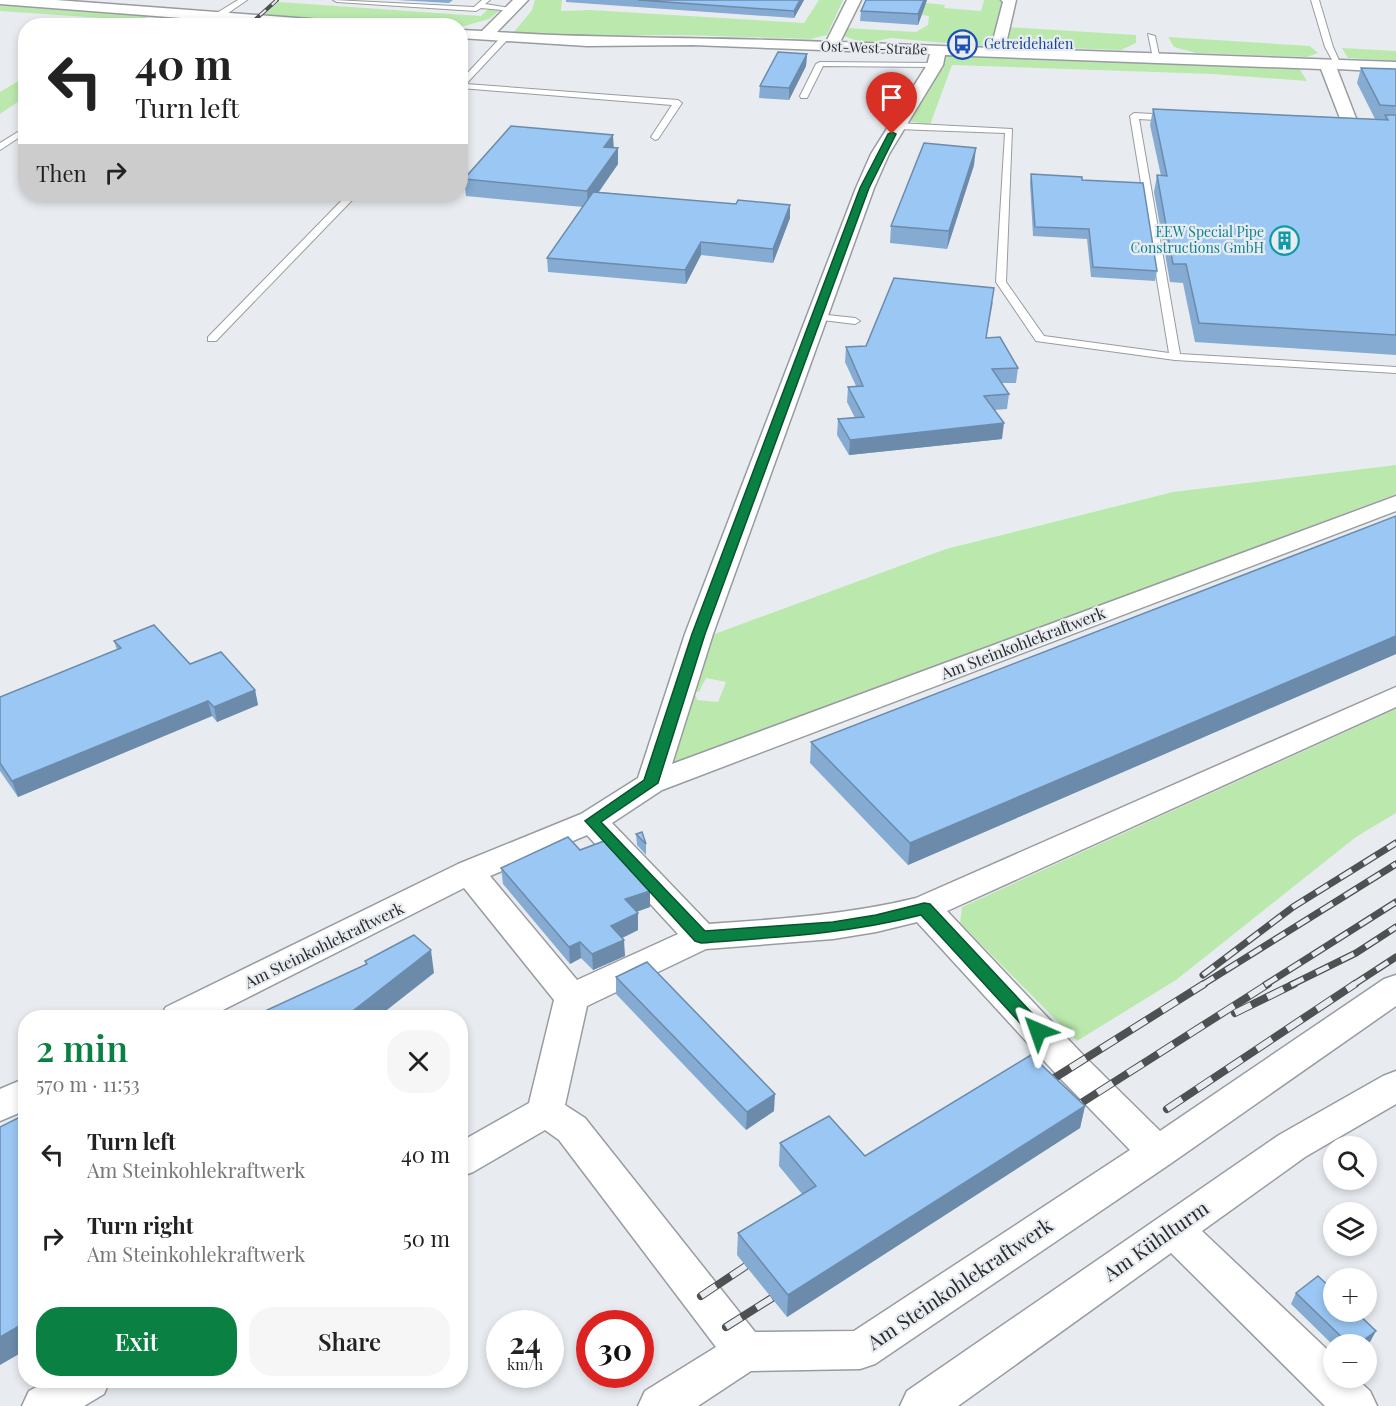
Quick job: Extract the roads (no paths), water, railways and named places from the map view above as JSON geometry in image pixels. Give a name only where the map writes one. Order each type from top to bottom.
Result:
[{"type":"street","points":[[0,0],[244,18]]},
{"type":"street","points":[[831,46],[854,0]]},
{"type":"street","points":[[998,52],[1010,1],[1008,0]]},
{"type":"street","points":[[486,35],[516,4]]},
{"type":"street","name":"Ost-West-Straße","points":[[468,34],[587,42],[692,41],[831,46],[937,57],[998,52],[1396,67]]},
{"type":"street","points":[[651,783],[706,614],[865,188],[880,154],[937,57]]},
{"type":"street","points":[[1333,64],[1351,126]]},
{"type":"street","name":"Am Steinkohlekraftwerk","points":[[192,1010],[469,872],[592,821],[651,783],[1396,502]]},
{"type":"street","points":[[572,998],[701,937],[833,927],[876,921],[924,908],[1396,696]]},
{"type":"street","points":[[592,821],[701,937]]},
{"type":"street","points":[[469,872],[572,998]]},
{"type":"street","points":[[924,908],[1071,1066],[1157,1153]]},
{"type":"street","name":"Am Steinkohlekraftwerk","points":[[745,1352],[860,1350],[1157,1153],[1396,988]]},
{"type":"street","points":[[468,1156],[546,1111],[572,998]]},
{"type":"street","name":"Am Kühlturm","points":[[922,1406],[1292,1146],[1396,1086]]},
{"type":"street","points":[[0,1106],[18,1097]]},
{"type":"street","points":[[546,1111],[573,1129],[745,1352],[660,1406]]},
{"type":"street","points":[[1173,1229],[1355,1406]]},
{"type":"street","points":[[44,1406],[75,1388]]},
{"type":"lane","points":[[218,16],[243,0]]},
{"type":"lane","points":[[337,0],[476,9],[486,0]]},
{"type":"lane","points":[[1315,0],[1333,64]]},
{"type":"lane","points":[[479,6],[516,4]]},
{"type":"lane","points":[[189,18],[195,14]]},
{"type":"lane","points":[[1151,36],[1157,58]]},
{"type":"lane","points":[[468,78],[506,37]]},
{"type":"lane","points":[[804,96],[820,64],[937,57]]},
{"type":"lane","points":[[468,87],[678,103],[656,137]]},
{"type":"lane","points":[[1174,357],[1134,116],[1180,118]]},
{"type":"lane","points":[[897,126],[1010,131],[1001,282],[1040,339],[1174,357],[1396,370]]},
{"type":"lane","points":[[0,147],[18,135]]},
{"type":"lane","points":[[212,339],[346,201]]},
{"type":"lane","points":[[818,317],[855,321]]},
{"type":"railway","points":[[257,18],[277,0]]},
{"type":"railway","points":[[1203,975],[1293,907],[1396,843]]},
{"type":"railway","points":[[1202,985],[1396,864]]},
{"type":"railway","points":[[1265,985],[1396,902]]},
{"type":"railway","points":[[1291,985],[1356,953],[1396,927]]},
{"type":"railway","points":[[1353,985],[1396,957]]},
{"type":"railway","points":[[1040,1087],[1204,984]]},
{"type":"railway","points":[[1067,1112],[1268,984]]},
{"type":"railway","points":[[1235,1013],[1294,984]]},
{"type":"railway","points":[[1167,1109],[1355,984]]},
{"type":"railway","points":[[701,1296],[746,1266]]},
{"type":"railway","points":[[726,1327],[772,1298]]},
{"type":"place","name":"Getreidehafen","points":[[963,44]]},
{"type":"place","name":"EEW Special Pipe Constructions GmbH","points":[[1285,240]]}]
